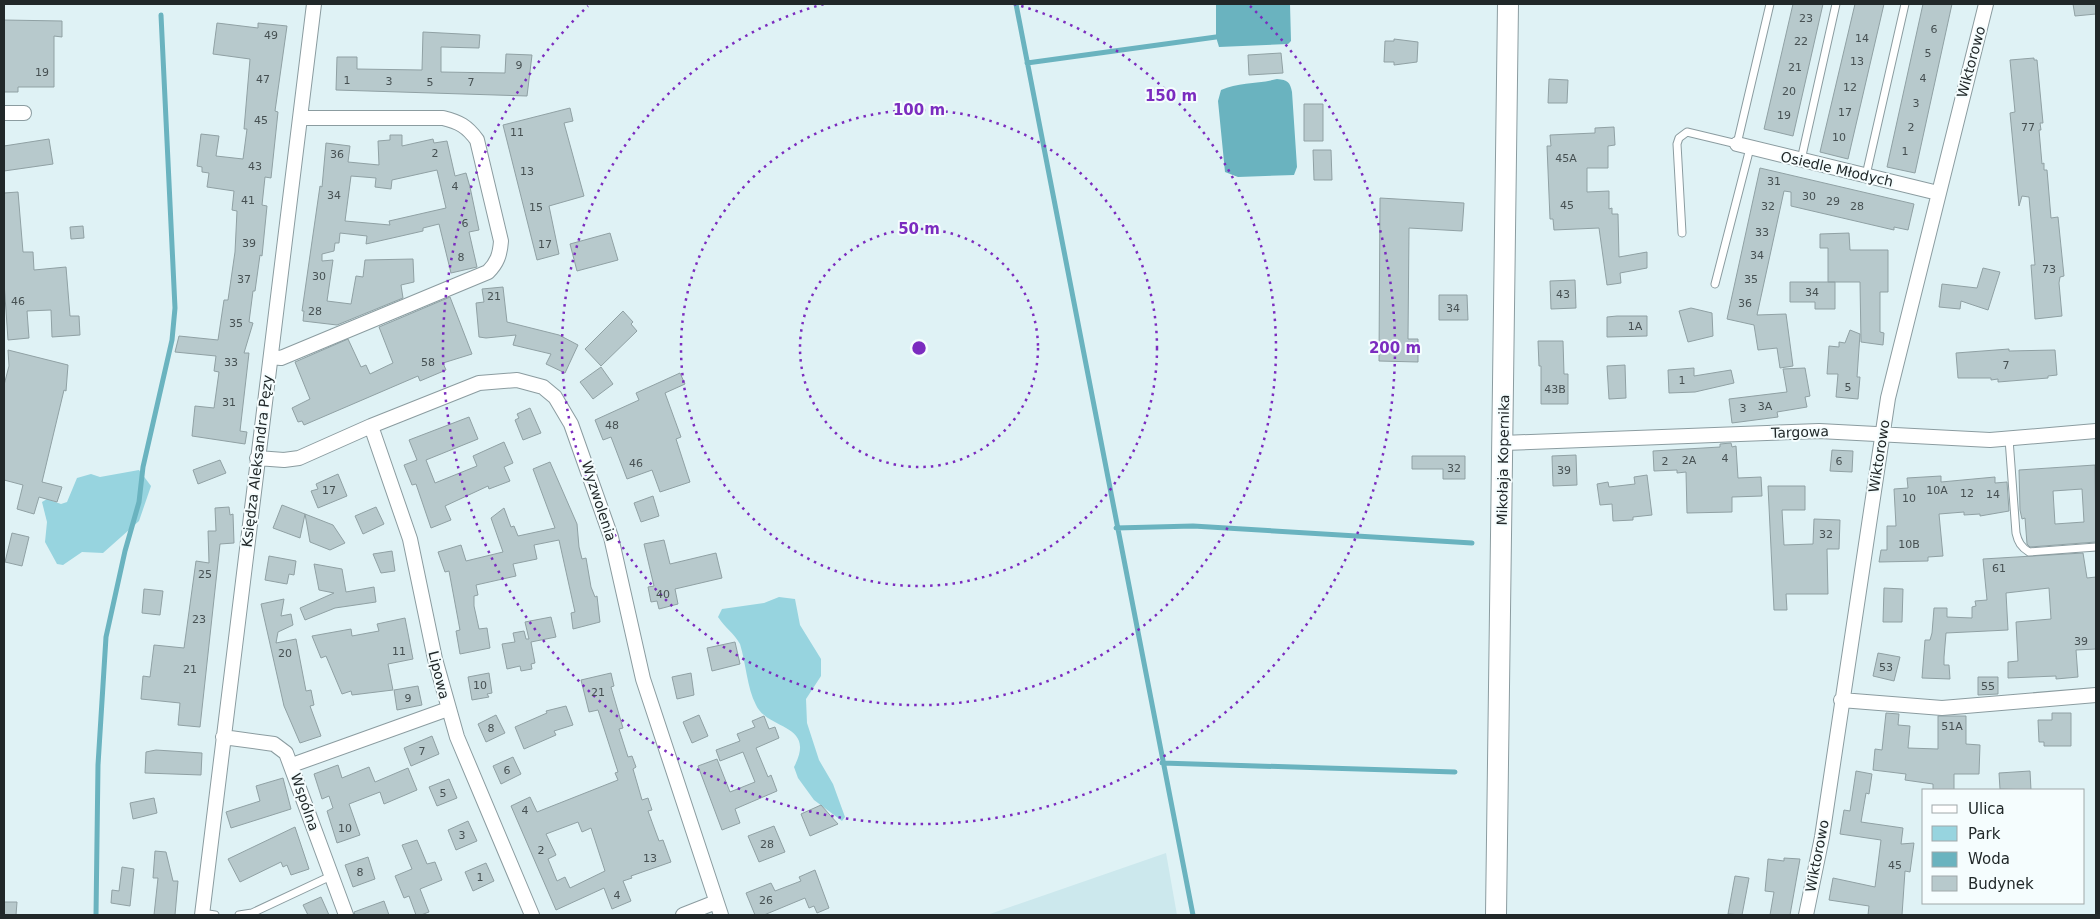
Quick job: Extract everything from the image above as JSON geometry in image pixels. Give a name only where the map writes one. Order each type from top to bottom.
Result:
[{"type":"main road","name":"Mikołaja Kopernika","points":[[1496,915],[1508,4]]},
{"type":"street","name":"Wiktorowo","points":[[1806,915],[1822,837],[1841,700],[1888,398],[1986,4]]},
{"type":"street","name":"Księdza Aleksandra Pęzy","points":[[206,915],[222,737],[314,5]]},
{"type":"street","points":[[4,113],[24,114]]},
{"type":"street","points":[[271,357],[281,358],[488,272],[495,265],[500,252],[501,241],[477,140],[469,128],[461,123],[443,118],[301,118]]},
{"type":"street","name":"Osiedle Młodych","points":[[1743,146],[1938,193]]},
{"type":"street","name":"Wyzwolenia","points":[[257,458],[284,460],[299,458],[371,426],[479,383],[517,380],[544,387],[563,408],[584,456],[611,537],[643,678],[718,909]]},
{"type":"street","name":"Lipowa","points":[[371,426],[410,539],[448,709],[472,778],[532,915]]},
{"type":"street","name":"Targowa","points":[[1503,443],[1819,431],[1963,439],[2009,439],[2096,431]]},
{"type":"street","points":[[1841,700],[1942,708],[2096,695]]},
{"type":"street","points":[[292,765],[448,709]]},
{"type":"street","name":"Wspólna","points":[[222,737],[274,744],[286,753],[346,915]]},
{"type":"street","points":[[683,915],[718,909]]},
{"type":"lane","points":[[1715,284],[1770,4]]},
{"type":"lane","points":[[1801,160],[1836,4]]},
{"type":"lane","points":[[1866,176],[1905,4]]},
{"type":"lane","points":[[1682,233],[1677,144],[1679,138],[1687,132],[1743,146]]},
{"type":"lane","points":[[2009,439],[2016,533],[2023,549],[2029,552],[2096,547]]},
{"type":"lane","points":[[239,915],[252,913],[331,876]]},
{"type":"shaded area","points":[[1166,853],[1177,915],[987,915]]},
{"type":"green space","points":[[139,470],[151,486],[139,521],[103,553],[82,552],[63,565],[57,564],[45,542],[47,522],[42,502],[47,499],[61,504],[67,502],[77,478],[91,474],[100,477]]},
{"type":"green space","points":[[779,597],[795,599],[800,625],[821,659],[821,676],[806,699],[807,723],[819,760],[833,784],[845,817],[842,821],[814,800],[798,778],[794,767],[799,753],[799,742],[795,735],[762,713],[756,705],[740,644],[718,617],[722,609],[764,603]]},
{"type":"water","points":[[1216,4],[1290,4],[1291,41],[1288,44],[1219,47],[1216,37]]},
{"type":"water","points":[[1277,79],[1288,82],[1292,92],[1297,167],[1294,175],[1238,177],[1225,172],[1218,101],[1221,90],[1228,87]]},
{"type":"building","points":[[1793,4],[1823,4],[1793,136],[1764,129]]},
{"type":"building","points":[[1855,4],[1884,4],[1848,159],[1820,152]]},
{"type":"building","points":[[1923,4],[1952,4],[1915,173],[1887,167]]},
{"type":"building","points":[[2073,4],[2096,4],[2096,14],[2075,16]]},
{"type":"building","points":[[4,20],[62,21],[62,37],[54,36],[54,87],[18,87],[18,92],[4,92]]},
{"type":"building","points":[[217,23],[258,28],[258,23],[287,26],[275,111],[278,112],[271,178],[265,177],[262,205],[267,206],[262,256],[260,255],[255,291],[253,291],[249,322],[253,323],[244,353],[249,353],[240,431],[247,432],[245,444],[192,436],[195,406],[214,408],[219,372],[214,371],[216,356],[175,352],[179,336],[218,340],[224,300],[228,300],[235,252],[237,211],[232,210],[234,191],[207,187],[209,173],[202,172],[202,167],[197,166],[201,134],[219,136],[216,156],[243,159],[247,129],[244,129],[250,59],[213,54]]},
{"type":"building","points":[[423,32],[480,35],[479,48],[441,47],[441,72],[505,73],[506,54],[532,55],[527,96],[336,90],[337,57],[357,57],[357,69],[422,70]]},
{"type":"building","points":[[1394,39],[1418,42],[1417,62],[1394,65],[1394,62],[1384,62],[1385,41],[1394,41]]},
{"type":"building","points":[[1281,53],[1283,73],[1249,75],[1248,55]]},
{"type":"building","points":[[2034,58],[2034,60],[2037,60],[2043,123],[2040,123],[2041,130],[2039,130],[2042,164],[2044,163],[2044,170],[2047,170],[2051,218],[2058,217],[2064,276],[2060,277],[2059,283],[2062,316],[2035,319],[2031,265],[2035,265],[2029,197],[2022,196],[2019,206],[2010,113],[2015,112],[2010,60]]},
{"type":"building","points":[[1549,79],[1568,80],[1567,103],[1548,103]]},
{"type":"building","points":[[1304,104],[1323,104],[1323,141],[1304,141]]},
{"type":"building","points":[[570,108],[573,121],[564,123],[584,196],[549,206],[559,254],[537,260],[503,125]]},
{"type":"building","points":[[1614,127],[1615,145],[1608,146],[1608,168],[1587,168],[1587,192],[1609,191],[1609,209],[1612,208],[1612,214],[1618,214],[1619,257],[1647,252],[1647,268],[1620,273],[1621,283],[1607,285],[1599,228],[1554,230],[1553,219],[1550,219],[1547,146],[1551,146],[1550,135],[1595,133],[1595,128]]},
{"type":"building","points":[[390,135],[402,135],[402,146],[433,139],[434,143],[447,141],[455,176],[466,173],[470,187],[479,230],[469,232],[477,267],[451,273],[439,224],[423,228],[423,231],[366,244],[367,236],[340,233],[339,243],[335,243],[334,251],[322,254],[322,261],[333,260],[327,301],[351,304],[356,276],[363,277],[365,260],[413,259],[414,282],[401,285],[403,298],[337,325],[303,321],[304,311],[302,311],[320,186],[322,187],[326,143],[350,146],[348,162],[379,165],[378,141],[390,140]],"holes":[[[437,170],[446,208],[389,221],[390,225],[345,221],[351,176],[376,178],[375,187],[391,189],[392,180]]]},
{"type":"building","points":[[49,139],[53,164],[4,171],[4,146]]},
{"type":"building","points":[[1313,150],[1331,150],[1332,180],[1314,180]]},
{"type":"building","points":[[1760,168],[1914,204],[1908,230],[1894,227],[1894,230],[1791,206],[1791,192],[1784,191],[1757,315],[1786,314],[1793,366],[1780,368],[1777,348],[1758,350],[1754,325],[1727,319]]},
{"type":"building","points":[[18,192],[23,252],[33,252],[34,270],[66,267],[70,316],[79,316],[80,335],[52,337],[51,310],[27,311],[29,338],[8,340],[4,282],[4,193]]},
{"type":"building","points":[[1380,198],[1464,203],[1462,231],[1409,228],[1408,339],[1418,339],[1418,362],[1379,361]]},
{"type":"building","points":[[83,226],[84,238],[71,239],[70,227]]},
{"type":"building","points":[[610,233],[618,260],[577,271],[570,244]]},
{"type":"building","points":[[1849,233],[1850,250],[1888,250],[1888,292],[1880,292],[1880,332],[1884,333],[1883,345],[1861,342],[1860,282],[1828,282],[1828,248],[1820,248],[1820,234]]},
{"type":"building","points":[[1983,268],[2000,272],[1988,310],[1961,301],[1960,309],[1939,307],[1942,284],[1977,288]]},
{"type":"building","points":[[1575,280],[1576,308],[1551,309],[1550,281]]},
{"type":"building","points":[[1790,282],[1835,282],[1835,309],[1815,309],[1815,302],[1790,302]]},
{"type":"building","points":[[503,287],[507,322],[559,335],[578,345],[565,373],[546,364],[551,354],[513,345],[516,335],[479,337],[476,303],[484,302],[482,289]]},
{"type":"building","points":[[1439,295],[1467,295],[1468,320],[1439,320]]},
{"type":"building","points":[[450,297],[472,354],[443,363],[446,370],[420,381],[418,376],[304,425],[302,421],[298,422],[292,408],[310,399],[295,362],[348,339],[361,367],[366,365],[370,374],[393,363],[379,327]]},
{"type":"building","points":[[1691,308],[1712,313],[1713,336],[1688,342],[1679,311]]},
{"type":"building","points":[[623,311],[633,322],[631,324],[637,331],[601,366],[585,349]]},
{"type":"building","points":[[1647,316],[1647,336],[1607,337],[1607,317]]},
{"type":"building","points":[[1850,330],[1860,334],[1857,377],[1860,377],[1858,399],[1836,397],[1838,374],[1827,374],[1829,346],[1839,347],[1839,342],[1845,343]]},
{"type":"building","points":[[1538,341],[1563,341],[1564,374],[1568,374],[1568,404],[1541,404],[1541,366],[1539,366]]},
{"type":"building","points":[[2009,349],[2009,351],[2055,350],[2057,375],[2048,376],[2048,378],[1998,382],[1998,379],[1991,380],[1991,378],[1958,378],[1956,353]]},
{"type":"building","points":[[8,350],[68,365],[66,391],[64,390],[42,482],[62,487],[57,502],[39,497],[34,514],[17,509],[23,485],[4,480],[4,385],[9,366]]},
{"type":"building","points":[[1625,365],[1626,398],[1609,399],[1607,366]]},
{"type":"building","points":[[601,367],[613,384],[593,399],[580,382]]},
{"type":"building","points":[[1694,368],[1694,376],[1731,370],[1734,383],[1695,392],[1669,393],[1668,370]]},
{"type":"building","points":[[1805,368],[1810,396],[1805,397],[1807,407],[1777,412],[1778,417],[1732,423],[1729,399],[1787,392],[1783,369]]},
{"type":"building","points":[[680,373],[685,384],[665,393],[681,437],[676,439],[690,482],[660,492],[652,470],[627,479],[611,437],[603,440],[595,420],[639,400],[636,393]]},
{"type":"building","points":[[530,408],[541,433],[523,440],[515,420],[519,418],[517,414]]},
{"type":"building","points":[[469,417],[478,439],[426,460],[435,483],[477,466],[473,456],[504,442],[513,463],[504,467],[510,481],[489,489],[488,486],[445,506],[451,520],[431,528],[416,484],[412,485],[404,465],[417,460],[409,440]]},
{"type":"building","points":[[1731,443],[1732,447],[1736,446],[1738,478],[1761,477],[1762,496],[1732,497],[1732,512],[1687,513],[1686,472],[1677,473],[1677,470],[1654,471],[1653,451],[1720,447],[1720,444]]},
{"type":"building","points":[[1832,450],[1853,451],[1852,472],[1830,471]]},
{"type":"building","points":[[1576,455],[1577,485],[1553,486],[1552,456]]},
{"type":"building","points":[[1412,456],[1465,456],[1465,479],[1443,479],[1443,469],[1412,469]]},
{"type":"building","points":[[220,460],[226,473],[198,484],[193,470]]},
{"type":"building","points":[[550,462],[577,524],[579,547],[582,559],[586,558],[591,587],[595,597],[597,596],[600,622],[573,629],[571,613],[575,612],[559,540],[534,545],[537,559],[513,564],[516,576],[476,585],[478,595],[474,596],[474,606],[479,629],[487,628],[490,648],[460,654],[456,631],[460,630],[449,571],[445,572],[438,552],[461,545],[466,561],[503,552],[491,518],[504,508],[511,527],[514,526],[518,536],[555,528],[533,469]]},
{"type":"building","points":[[2095,465],[2096,542],[2030,547],[2027,544],[2025,518],[2022,519],[2020,510],[2019,470]],"holes":[[[2082,489],[2084,522],[2055,524],[2053,491]]]},
{"type":"building","points":[[338,474],[347,496],[318,508],[311,491],[318,489],[316,484]]},
{"type":"building","points":[[1647,475],[1652,515],[1633,517],[1633,520],[1613,521],[1612,504],[1600,505],[1597,484],[1608,482],[1609,487],[1635,484],[1634,477]]},
{"type":"building","points":[[1941,476],[1941,482],[1995,477],[1995,483],[2007,482],[2009,511],[1980,516],[1980,514],[1964,515],[1964,512],[1939,514],[1943,556],[1928,557],[1928,561],[1879,562],[1881,550],[1887,550],[1887,526],[1896,526],[1894,489],[1908,488],[1907,478]]},
{"type":"building","points":[[1768,486],[1805,486],[1805,510],[1782,510],[1784,545],[1813,544],[1814,519],[1840,520],[1839,549],[1827,549],[1828,594],[1786,594],[1787,610],[1774,610]]},
{"type":"building","points":[[653,496],[659,516],[641,522],[634,503]]},
{"type":"building","points":[[282,505],[305,514],[300,538],[273,528]]},
{"type":"building","points":[[229,507],[230,515],[233,514],[234,543],[220,544],[200,727],[178,725],[180,703],[141,699],[143,676],[150,677],[154,645],[184,648],[196,561],[209,563],[208,531],[216,531],[215,508]]},
{"type":"building","points":[[376,507],[384,524],[363,534],[355,516]]},
{"type":"building","points":[[305,514],[333,525],[345,543],[330,550],[310,542]]},
{"type":"building","points":[[12,533],[29,537],[22,566],[5,562]]},
{"type":"building","points":[[664,540],[670,564],[716,553],[722,578],[675,589],[678,604],[659,609],[657,601],[651,602],[648,587],[654,586],[644,544]]},
{"type":"building","points":[[392,551],[395,571],[381,573],[373,554]]},
{"type":"building","points":[[2083,553],[2087,578],[2096,577],[2096,649],[2076,650],[2078,677],[2056,679],[2056,676],[2008,678],[2008,662],[2018,661],[2016,622],[2051,619],[2049,588],[2006,593],[2008,630],[1946,633],[1944,665],[1949,665],[1950,679],[1922,678],[1925,640],[1930,640],[1932,633],[1934,608],[1947,608],[1947,617],[1972,618],[1972,607],[1976,606],[1975,601],[1987,600],[1983,559]]},
{"type":"building","points":[[269,556],[296,561],[294,575],[289,574],[287,584],[265,580]]},
{"type":"building","points":[[314,564],[342,569],[346,592],[374,587],[376,602],[335,608],[305,620],[300,608],[334,593],[319,590]]},
{"type":"building","points":[[1884,588],[1903,589],[1902,622],[1883,622]]},
{"type":"building","points":[[144,589],[163,591],[160,615],[142,613]]},
{"type":"building","points":[[284,599],[281,616],[291,614],[293,625],[278,632],[276,643],[296,639],[306,691],[311,690],[314,705],[310,706],[321,736],[300,743],[284,706],[261,604]]},
{"type":"building","points":[[551,617],[556,637],[531,642],[535,663],[531,664],[532,669],[521,671],[520,666],[507,669],[502,644],[515,642],[513,633],[524,631],[526,639],[529,639],[525,622]]},
{"type":"building","points":[[405,618],[413,659],[388,664],[393,690],[352,695],[351,691],[342,694],[326,656],[321,658],[312,636],[351,629],[352,636],[379,631],[377,624]]},
{"type":"building","points":[[735,642],[740,664],[712,671],[707,648]]},
{"type":"building","points":[[1878,653],[1900,657],[1894,681],[1873,676]]},
{"type":"building","points":[[489,673],[492,693],[487,694],[489,697],[472,700],[468,677]]},
{"type":"building","points":[[611,673],[614,686],[611,687],[623,728],[619,729],[628,757],[632,756],[636,767],[633,769],[642,800],[648,798],[652,810],[648,811],[659,841],[663,840],[671,862],[631,876],[632,878],[623,881],[631,901],[612,909],[604,888],[556,910],[511,806],[530,797],[537,812],[618,780],[615,773],[618,772],[598,710],[589,712],[581,680]],"holes":[[[578,822],[582,832],[591,828],[605,871],[570,888],[565,877],[557,881],[548,859],[556,855],[546,834]]]},
{"type":"building","points":[[691,673],[694,695],[677,699],[672,677]]},
{"type":"building","points":[[1978,677],[1998,677],[1998,694],[1978,695]]},
{"type":"building","points":[[418,686],[422,705],[397,710],[394,690]]},
{"type":"building","points":[[566,706],[573,725],[554,731],[556,735],[524,749],[515,727],[547,713],[546,711]]},
{"type":"building","points":[[1886,713],[1899,714],[1898,725],[1910,726],[1908,748],[1938,749],[1938,716],[1966,716],[1966,744],[1980,745],[1979,774],[1954,774],[1954,789],[1933,789],[1933,784],[1905,780],[1906,774],[1873,770],[1875,749],[1882,750]]},
{"type":"building","points":[[2052,713],[2071,713],[2071,746],[2044,746],[2044,742],[2039,742],[2038,720],[2052,720]]},
{"type":"building","points":[[496,715],[505,733],[486,742],[478,724]]},
{"type":"building","points":[[699,715],[708,736],[692,743],[683,722]]},
{"type":"building","points":[[764,716],[769,729],[775,727],[779,738],[756,748],[768,777],[771,775],[777,791],[735,809],[740,823],[722,830],[698,766],[717,759],[730,792],[755,782],[743,752],[720,761],[716,750],[740,741],[737,734],[755,727],[752,721]]},
{"type":"building","points":[[432,736],[439,754],[411,766],[404,748]]},
{"type":"building","points":[[156,750],[202,753],[201,775],[145,773],[146,752]]},
{"type":"building","points":[[513,757],[521,774],[501,784],[493,766]]},
{"type":"building","points":[[338,765],[342,778],[369,767],[375,782],[408,768],[417,790],[384,804],[380,792],[349,804],[360,835],[337,843],[327,811],[333,808],[329,796],[322,799],[314,774]]},
{"type":"building","points":[[1856,771],[1872,774],[1869,794],[1866,793],[1861,822],[1903,828],[1901,844],[1914,843],[1910,872],[1905,871],[1902,915],[1868,915],[1869,906],[1829,900],[1833,878],[1875,887],[1881,840],[1840,834],[1844,810],[1850,811]]},
{"type":"building","points":[[2030,771],[2031,789],[2000,789],[1999,773]]},
{"type":"building","points":[[283,778],[291,809],[231,828],[226,812],[260,801],[256,786]]},
{"type":"building","points":[[449,779],[457,798],[437,806],[429,787]]},
{"type":"building","points":[[154,798],[157,813],[133,819],[130,803]]},
{"type":"building","points":[[821,805],[838,824],[810,836],[801,814]]},
{"type":"building","points":[[468,821],[477,841],[456,850],[448,830]]},
{"type":"building","points":[[774,826],[785,852],[759,862],[748,836]]},
{"type":"building","points":[[295,827],[309,869],[291,875],[287,865],[283,867],[281,862],[240,882],[228,859]]},
{"type":"building","points":[[417,840],[427,864],[435,862],[442,880],[420,889],[429,912],[421,915],[416,915],[409,896],[404,898],[395,876],[412,869],[402,845]]},
{"type":"building","points":[[155,851],[166,852],[173,881],[178,881],[175,915],[154,915],[158,878],[153,878]]},
{"type":"building","points":[[368,857],[375,879],[353,887],[345,865]]},
{"type":"building","points":[[1784,858],[1800,859],[1790,915],[1770,915],[1774,892],[1765,891],[1768,859],[1784,861]]},
{"type":"building","points":[[486,863],[494,881],[473,891],[465,872]]},
{"type":"building","points":[[122,867],[134,869],[130,906],[111,903],[112,890],[119,891]]},
{"type":"building","points":[[815,870],[829,908],[817,913],[814,906],[809,908],[805,898],[764,915],[755,915],[746,893],[771,883],[775,891],[801,881],[799,877]]},
{"type":"building","points":[[1735,876],[1749,878],[1742,915],[1728,914]]},
{"type":"building","points":[[321,897],[329,915],[308,915],[303,905]]},
{"type":"building","points":[[384,901],[389,915],[355,915],[354,912]]},
{"type":"building","points":[[4,902],[17,902],[16,915],[4,915]]},
{"type":"waterway","points":[[1016,4],[1193,915]]},
{"type":"waterway","points":[[96,915],[98,765],[106,637],[125,551],[139,502],[143,467],[172,340],[175,308],[161,15]]},
{"type":"waterway","points":[[1027,63],[1216,37]]},
{"type":"waterway","points":[[1116,528],[1193,526],[1472,543]]},
{"type":"waterway","points":[[1162,763],[1455,772]]}]
